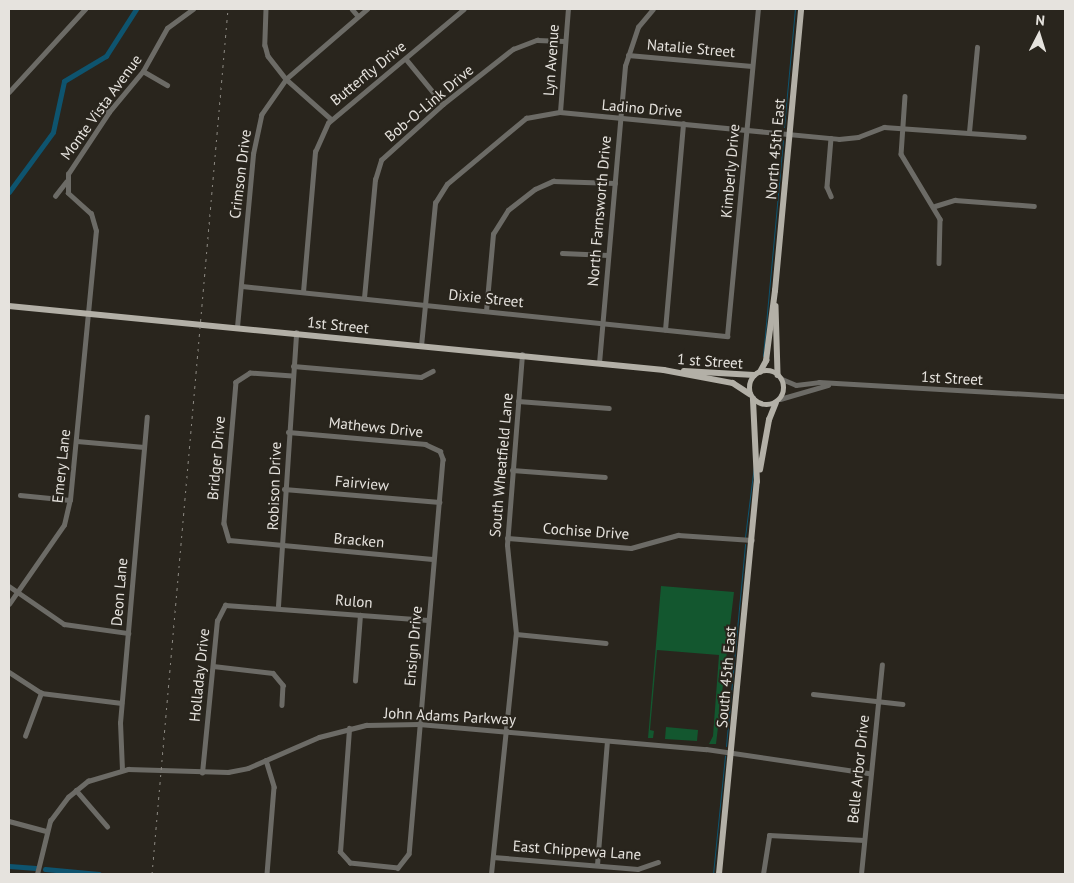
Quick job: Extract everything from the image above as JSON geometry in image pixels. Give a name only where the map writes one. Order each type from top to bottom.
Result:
[{"type":"main road","name":"North 45th East","points":[[757,373],[766,361],[775,291],[801,9]]},
{"type":"main road","name":"North 45th East","points":[[775,291],[780,377]]},
{"type":"main road","name":"1st Street","points":[[9,306],[664,370]]},
{"type":"main road","name":"1 st Street","points":[[664,370],[757,373]]},
{"type":"main road","name":"1 st Street","points":[[664,370],[733,383],[752,397]]},
{"type":"main road","points":[[757,373],[780,377],[784,390],[778,401],[763,405],[752,397],[757,373]]},
{"type":"main road","name":"South 45th East","points":[[752,397],[758,482]]},
{"type":"main road","name":"South 45th East","points":[[719,874],[758,482],[768,420],[778,401]]},
{"type":"street","points":[[9,92],[86,9]]},
{"type":"street","name":"Monte Vista Avenue","points":[[86,314],[96,231],[91,214],[68,193],[66,182],[109,112],[143,71],[167,28],[193,9]]},
{"type":"street","points":[[266,9],[265,45],[286,79],[331,119]]},
{"type":"street","points":[[352,9],[358,16]]},
{"type":"street","name":"Crimson Drive","points":[[237,327],[255,137],[261,115],[286,79],[367,9]]},
{"type":"street","name":"Butterfly Drive","points":[[303,292],[315,152],[331,119],[464,9]]},
{"type":"street","name":"Lyn Avenue","points":[[560,112],[564,41],[568,9]]},
{"type":"street","name":"North Farnsworth Drive","points":[[598,363],[620,118],[628,55],[638,27],[653,9]]},
{"type":"street","name":"Kimberly Drive","points":[[728,336],[758,9]]},
{"type":"street","name":"Bob-O-Link Drive","points":[[364,298],[378,168],[393,148],[443,104],[513,49],[538,40],[564,41]]},
{"type":"street","points":[[969,132],[977,47]]},
{"type":"street","name":"Natalie Street","points":[[628,55],[752,66]]},
{"type":"street","points":[[406,58],[443,104]]},
{"type":"street","points":[[143,71],[168,85]]},
{"type":"street","points":[[906,96],[901,154],[935,206],[941,228],[939,262]]},
{"type":"street","points":[[101,106],[109,112]]},
{"type":"street","name":"Ladino Drive","points":[[420,346],[434,209],[439,194],[470,162],[526,118],[560,112],[849,139],[878,128],[902,127],[1024,137]]},
{"type":"street","points":[[665,330],[684,124]]},
{"type":"street","points":[[831,138],[827,188],[831,196]]},
{"type":"street","points":[[486,311],[494,234],[508,210],[535,189],[553,181],[614,183]]},
{"type":"street","points":[[55,196],[66,182]]},
{"type":"street","points":[[935,206],[955,200],[1034,206]]},
{"type":"street","points":[[562,253],[608,255]]},
{"type":"street","name":"Dixie Street","points":[[242,286],[728,336]]},
{"type":"street","name":"Emery Lane","points":[[9,604],[64,525],[70,500],[77,441],[86,314]]},
{"type":"street","name":"Robison Drive","points":[[278,606],[284,546],[284,489],[296,333]]},
{"type":"street","name":"South Wheatfield Lane","points":[[491,874],[504,731],[516,634],[509,589],[507,538],[522,355]]},
{"type":"street","points":[[293,366],[421,376],[433,371]]},
{"type":"street","name":"Bridger Drive","points":[[284,546],[230,540],[224,523],[236,382],[250,372],[292,376]]},
{"type":"street","name":"1st Street","points":[[780,377],[796,385],[837,384],[1065,396]]},
{"type":"street","name":"1st Street","points":[[778,401],[803,389],[837,384]]},
{"type":"street","points":[[518,401],[610,408]]},
{"type":"street","name":"Deon Lane","points":[[122,770],[122,703],[147,417]]},
{"type":"street","name":"Mathews Drive","points":[[288,432],[425,444],[440,451],[443,471]]},
{"type":"street","points":[[77,441],[144,447]]},
{"type":"street","points":[[512,470],[605,477]]},
{"type":"street","name":"Ensign Drive","points":[[349,728],[340,852],[350,863],[390,869],[405,863],[409,854],[432,559],[443,471]]},
{"type":"street","name":"Fairview","points":[[284,489],[439,502]]},
{"type":"street","points":[[20,495],[70,500]]},
{"type":"street","name":"Cochise Drive","points":[[507,538],[631,548],[678,535],[752,540]]},
{"type":"street","name":"Bracken","points":[[284,546],[432,559]]},
{"type":"street","points":[[9,586],[64,624],[128,633]]},
{"type":"street","name":"Holladay Drive","points":[[202,773],[217,621],[225,605],[278,606]]},
{"type":"street","name":"Rulon","points":[[278,606],[427,620]]},
{"type":"street","points":[[355,681],[360,615]]},
{"type":"street","points":[[516,634],[606,643]]},
{"type":"street","points":[[213,666],[273,673],[283,685],[282,705]]},
{"type":"street","name":"Belle Arbor Drive","points":[[861,874],[869,773],[882,666]]},
{"type":"street","points":[[9,672],[40,693],[122,703]]},
{"type":"street","points":[[25,736],[40,693]]},
{"type":"street","points":[[814,694],[902,704]]},
{"type":"street","name":"John Adams Parkway","points":[[37,874],[47,831],[58,808],[76,790],[97,777],[122,770],[228,772],[266,760],[349,728],[419,724],[504,731],[732,751],[770,756],[792,764],[869,773]]},
{"type":"street","points":[[597,865],[606,741]]},
{"type":"street","points":[[266,760],[274,786],[266,874]]},
{"type":"street","points":[[76,790],[107,826]]},
{"type":"street","points":[[9,821],[47,831]]},
{"type":"street","points":[[763,874],[769,835],[864,840]]},
{"type":"street","name":"East Chippewa Lane","points":[[493,857],[638,869],[658,862]]},
{"type":"green space","points":[[661,586],[734,592],[716,744],[709,744],[713,736],[719,655],[657,650],[650,730],[654,731],[653,738],[648,738]]},
{"type":"green space","points":[[666,727],[698,730],[697,741],[665,739]]},
{"type":"waterway","points":[[9,192],[53,132],[64,81],[106,56],[136,9]]},
{"type":"waterway","points":[[784,127],[795,9]]},
{"type":"waterway","points":[[763,356],[783,140]]},
{"type":"waterway","points":[[745,537],[754,466]]},
{"type":"waterway","points":[[726,746],[745,544]]},
{"type":"waterway","points":[[713,874],[725,756]]},
{"type":"waterway","points":[[9,866],[36,868]]},
{"type":"waterway","points":[[45,869],[99,874]]},
{"type":"railway","points":[[152,874],[228,9]]}]
